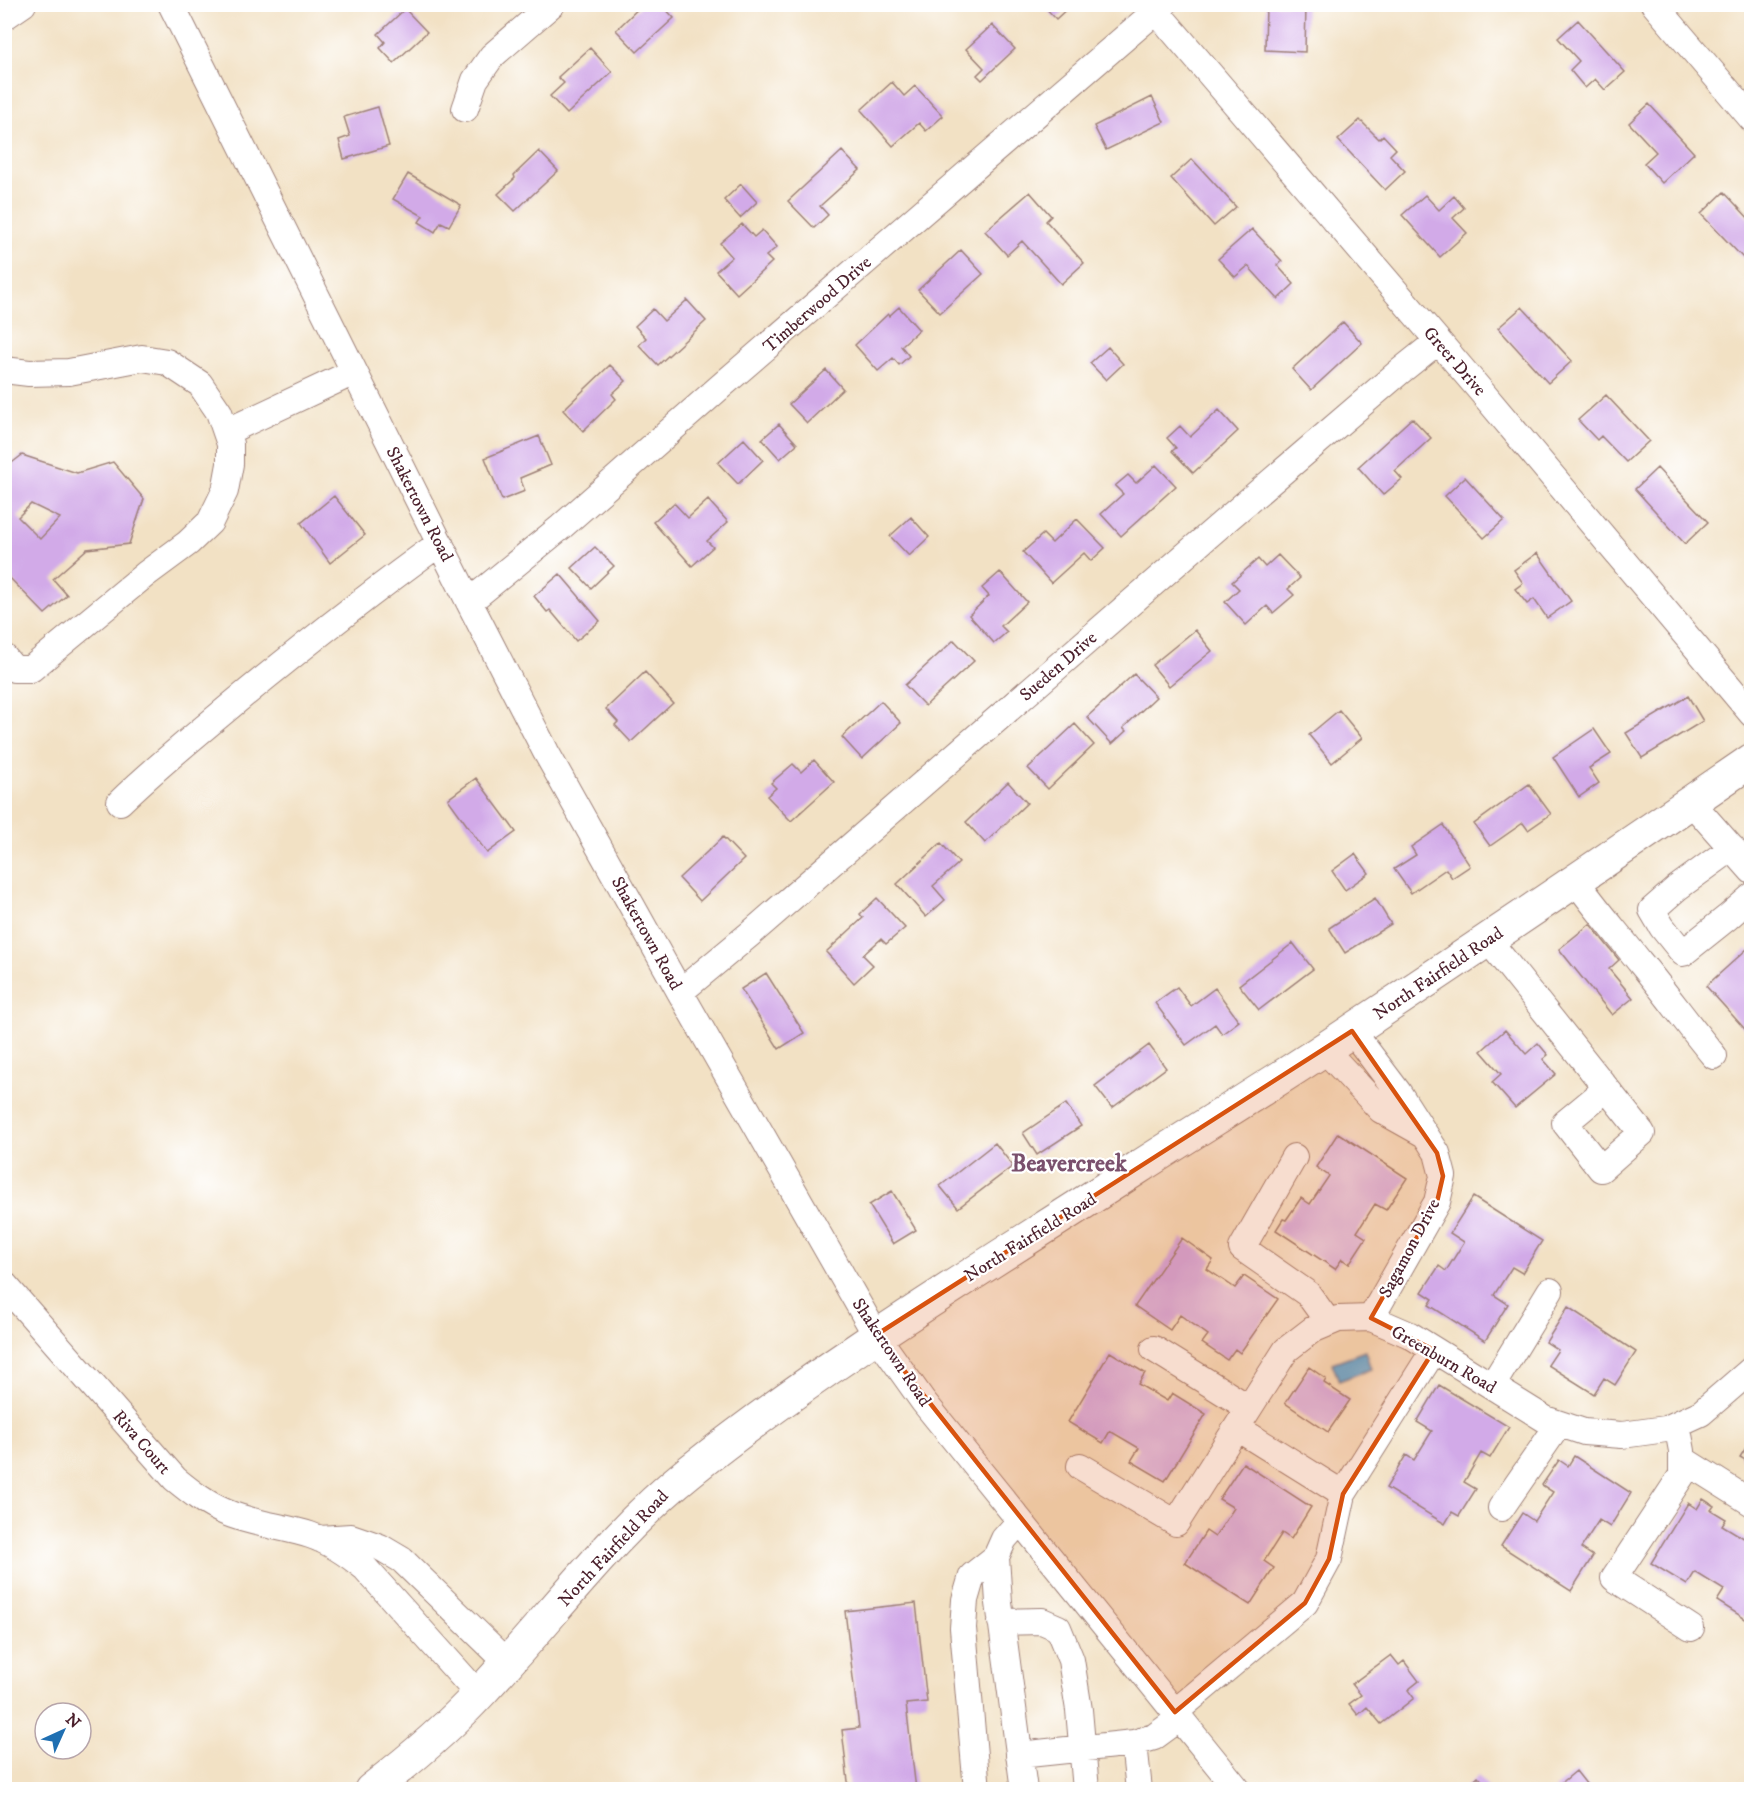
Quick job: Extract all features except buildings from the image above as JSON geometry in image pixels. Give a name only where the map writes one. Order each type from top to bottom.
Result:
[{"type":"main road","name":"North Fairfield Road","points":[[371,1790],[426,1745],[479,1695],[638,1517],[660,1496],[757,1420],[876,1335],[1352,1031],[1752,760]]},
{"type":"street","points":[[4,17],[23,4]]},
{"type":"street","name":"Shakertown Road","points":[[171,4],[546,752],[876,1335],[923,1401],[1238,1790]]},
{"type":"street","points":[[465,109],[475,81],[487,63],[552,4]]},
{"type":"street","points":[[1654,4],[1752,119]]},
{"type":"street","name":"Greer Drive","points":[[1160,8],[1752,714]]},
{"type":"street","name":"Timberwood Drive","points":[[469,602],[561,527],[1160,8]]},
{"type":"street","name":"Sueden Drive","points":[[680,992],[750,934],[1225,521],[1438,341]]},
{"type":"street","points":[[4,370],[29,374],[69,372],[142,358],[167,362],[200,384],[219,412],[230,444],[230,464],[225,491],[210,522],[189,543],[146,574],[31,669],[14,669],[4,657]]},
{"type":"street","points":[[226,432],[354,372]]},
{"type":"street","points":[[120,802],[146,777],[269,674],[392,577],[440,543]]},
{"type":"street","points":[[1691,802],[1752,871]]},
{"type":"street","points":[[1732,848],[1677,888],[1652,910],[1662,927],[1683,953],[1752,896]]},
{"type":"street","points":[[1576,881],[1641,962],[1688,1026],[1714,1056]]},
{"type":"street","points":[[1488,940],[1606,1089]]},
{"type":"street","points":[[1352,1031],[1398,1092],[1424,1135]]},
{"type":"street","name":"Sagamon Drive","points":[[1324,1048],[1381,1110],[1424,1135],[1437,1153],[1443,1176],[1437,1202],[1371,1318]]},
{"type":"street","points":[[1294,1157],[1242,1248],[1308,1294],[1329,1323]]},
{"type":"street","name":"Riva Court","points":[[4,1284],[175,1479],[198,1497],[225,1512],[320,1539],[337,1547],[365,1568],[479,1695]]},
{"type":"street","points":[[1492,1386],[1550,1292]]},
{"type":"street","name":"Greenburn Road","points":[[1080,1466],[1176,1522],[1286,1350],[1312,1330],[1338,1319],[1371,1318],[1410,1335],[1545,1419],[1584,1432],[1622,1435],[1666,1429],[1701,1413],[1752,1369]]},
{"type":"street","points":[[1154,1349],[1343,1494]]},
{"type":"street","points":[[1019,1755],[1134,1743],[1154,1737],[1305,1603],[1329,1559],[1343,1494],[1434,1350]]},
{"type":"street","points":[[1501,1508],[1559,1424]]},
{"type":"street","points":[[1677,1424],[1682,1474],[1614,1578],[1691,1628]]},
{"type":"street","points":[[1682,1459],[1752,1503]]},
{"type":"street","points":[[977,1790],[963,1628],[965,1600],[972,1576],[996,1557],[1004,1539],[1020,1521]]},
{"type":"street","name":"Riva Court","points":[[320,1539],[351,1537],[380,1547],[402,1560],[508,1663]]},
{"type":"street","points":[[996,1557],[1001,1622],[1024,1790]]},
{"type":"street","points":[[1001,1622],[1042,1621],[1058,1628],[1071,1660],[1079,1710],[1086,1790]]},
{"type":"street","points":[[1134,1743],[1139,1790]]},
{"type":"highlighted area","points":[[1352,1031],[1437,1153],[1443,1176],[1437,1202],[1371,1318],[1434,1350],[1343,1494],[1329,1559],[1305,1603],[1175,1712],[876,1335]]},
{"type":"water","points":[[1365,1351],[1371,1369],[1339,1381],[1332,1363]]},
{"type":"district","name":"Beavercreek","points":[[1069,1163]]}]
